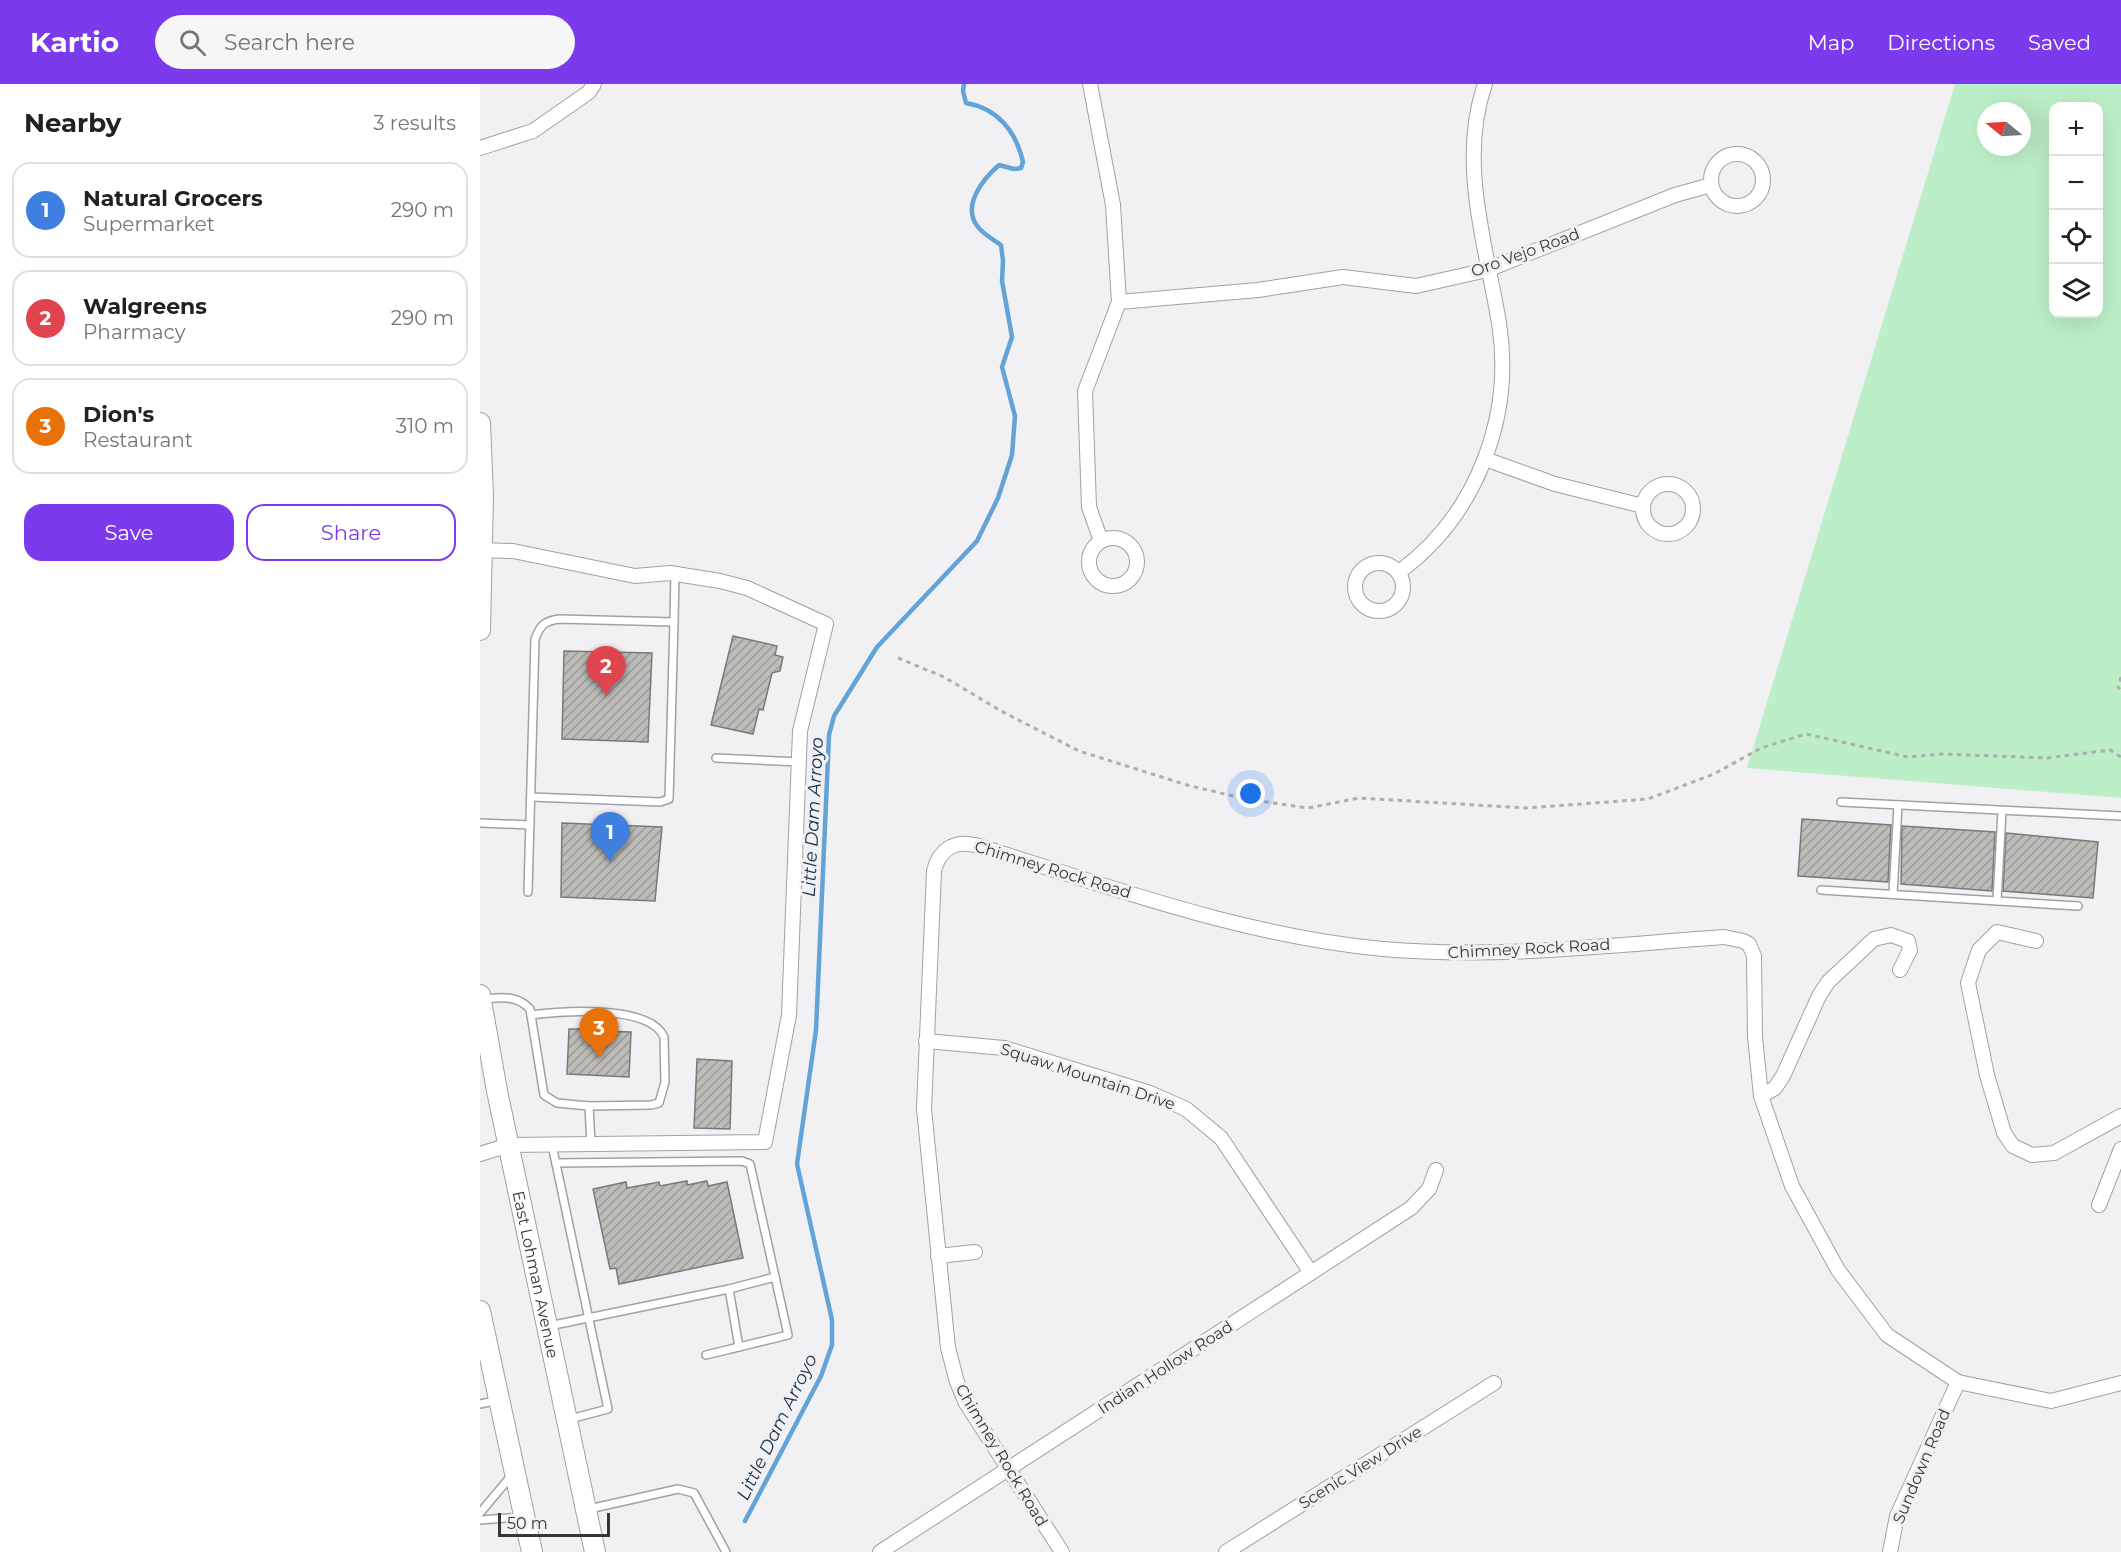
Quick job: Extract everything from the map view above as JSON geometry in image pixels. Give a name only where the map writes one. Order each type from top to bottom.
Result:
[{"type":"main road","points":[[480,423],[483,496],[480,630]]},
{"type":"main road","name":"East Lohman Avenue","points":[[480,997],[595,1552]]},
{"type":"main road","points":[[480,1311],[490,1402],[515,1472],[532,1552]]},
{"type":"street","points":[[480,148],[533,131],[588,92],[594,84]]},
{"type":"street","points":[[1090,84],[1113,205],[1119,302],[1085,391],[1089,507],[1101,541]]},
{"type":"street","points":[[1398,572],[1421,555],[1448,525],[1470,491],[1485,459],[1498,414],[1502,368],[1499,324],[1487,270],[1477,200],[1473,136],[1485,84]]},
{"type":"street","name":"Oro Vejo Road","points":[[1119,302],[1258,290],[1343,277],[1416,286],[1487,270],[1675,195],[1711,185]]},
{"type":"street","points":[[1485,459],[1555,484],[1643,506]]},
{"type":"street","points":[[480,1154],[509,1145],[765,1142],[789,1015],[800,731],[826,624],[747,588],[675,573],[635,576],[513,550],[481,550]]},
{"type":"street","name":"Chimney Rock Road","points":[[1062,1552],[966,1403],[953,1371],[948,1348],[925,1125],[926,1041],[934,871],[942,853],[952,846],[962,843],[1212,918],[1345,944],[1422,951],[1482,952],[1737,938],[1749,944],[1756,963],[1755,1037],[1761,1096]]},
{"type":"street","points":[[2037,940],[1997,932],[1979,950],[1968,983],[1987,1075],[2004,1133],[2013,1146],[2022,1152],[2032,1155],[2054,1153],[2121,1116]]},
{"type":"street","points":[[1900,970],[1908,955],[1908,941],[1892,935],[1874,939],[1822,991],[1783,1076],[1775,1088],[1761,1096],[1792,1186],[1838,1270],[1887,1335],[1958,1382],[2051,1401],[2121,1383]]},
{"type":"street","name":"Squaw Mountain Drive","points":[[926,1041],[986,1045],[1012,1050],[1150,1093],[1186,1109],[1205,1122],[1228,1146],[1311,1273]]},
{"type":"street","points":[[2099,1205],[2121,1149]]},
{"type":"street","name":"Indian Hollow Road","points":[[880,1552],[1418,1203],[1429,1189],[1436,1170]]},
{"type":"street","points":[[938,1256],[975,1252]]},
{"type":"street","name":"Sundown Road","points":[[1890,1552],[1897,1516],[1958,1382]]},
{"type":"street","name":"Scenic View Drive","points":[[1226,1552],[1494,1383]]},
{"type":"lane","points":[[531,797],[660,802],[669,799],[675,573]]},
{"type":"lane","points":[[528,892],[535,639],[539,627],[547,620],[559,619],[674,622]]},
{"type":"lane","points":[[716,758],[799,762]]},
{"type":"lane","points":[[1841,801],[2121,816]]},
{"type":"lane","points":[[1893,894],[1899,805]]},
{"type":"lane","points":[[1997,901],[2002,811]]},
{"type":"lane","points":[[480,823],[530,825]]},
{"type":"lane","points":[[1821,890],[2078,906]]},
{"type":"lane","points":[[480,997],[517,999],[524,1003],[531,1015],[544,1095],[557,1103],[589,1106],[651,1105],[659,1102],[664,1082],[661,1030],[643,1019],[627,1015],[549,1013],[531,1015]]},
{"type":"lane","points":[[589,1106],[591,1144]]},
{"type":"lane","points":[[552,1145],[608,1409],[567,1420]]},
{"type":"lane","points":[[556,1163],[742,1161],[750,1164],[788,1335],[706,1355]]},
{"type":"lane","points":[[547,1326],[729,1289],[775,1277]]},
{"type":"lane","points":[[729,1289],[740,1347]]},
{"type":"lane","points":[[480,1513],[515,1472]]},
{"type":"lane","points":[[586,1510],[678,1489],[687,1490],[694,1493],[726,1552]]},
{"type":"lane","points":[[480,1520],[524,1517]]},
{"type":"path","points":[[898,658],[944,677],[1000,711],[1079,750],[1187,785],[1246,799],[1308,808],[1359,798],[1526,808],[1648,799],[1714,774],[1761,748],[1806,734],[1908,758],[1943,754],[2047,758],[2110,750],[2121,757]]},
{"type":"path","points":[[2121,677],[2118,687],[2121,691]]},
{"type":"green space","points":[[1955,84],[2121,84],[2121,798],[1747,768]]},
{"type":"building","points":[[733,636],[777,646],[775,655],[783,657],[780,671],[772,673],[763,710],[759,709],[753,734],[711,725]]},
{"type":"building","points":[[564,651],[652,653],[648,742],[562,739]]},
{"type":"building","points":[[1802,819],[1891,825],[1888,882],[1798,876]]},
{"type":"building","points":[[562,823],[662,827],[655,901],[561,897]]},
{"type":"building","points":[[1902,826],[1995,832],[1992,891],[1901,884]]},
{"type":"building","points":[[2006,833],[2098,842],[2093,898],[2003,891]]},
{"type":"building","points":[[586,1019],[603,1020],[602,1031],[631,1032],[629,1077],[567,1074],[569,1029],[585,1029]]},
{"type":"building","points":[[697,1059],[732,1061],[730,1129],[694,1128]]},
{"type":"building","points":[[687,1181],[687,1185],[707,1181],[708,1186],[727,1182],[743,1258],[619,1284],[616,1268],[610,1269],[593,1189],[626,1182],[627,1188],[659,1182],[660,1186]]},
{"type":"waterway","name":"Little Dam Arroyo","points":[[745,1521],[821,1376],[832,1345],[832,1320],[797,1164],[816,1030],[829,735],[834,716],[877,647],[977,541],[998,498],[1012,455],[1015,416],[1002,367],[1012,337],[1002,281],[1001,245],[980,230],[973,219],[972,210],[976,193],[999,165],[1014,169],[1021,168],[1023,162],[1016,140],[1004,123],[987,110],[966,103],[964,84]]},
{"type":"place","name":"Walgreens","points":[[606,696]]},
{"type":"place","name":"Natural Grocers","points":[[610,862]]},
{"type":"place","name":"Dion's","points":[[599,1058]]}]
